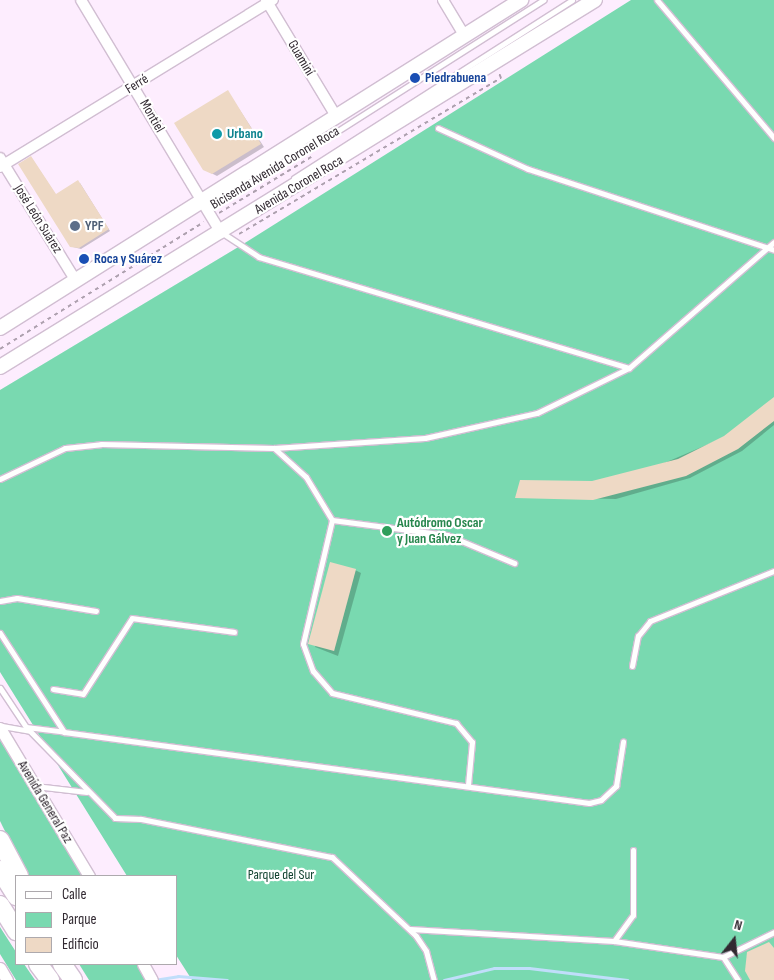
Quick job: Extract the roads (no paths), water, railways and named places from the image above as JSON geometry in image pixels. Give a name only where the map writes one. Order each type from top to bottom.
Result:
[{"type":"highway","points":[[0,840],[18,875]]},
{"type":"highway","points":[[0,870],[15,894]]},
{"type":"highway","points":[[0,905],[15,929]]},
{"type":"highway","points":[[39,965],[50,980]]},
{"type":"highway","points":[[65,965],[74,980]]},
{"type":"main road","points":[[0,328],[258,168],[336,116],[521,0]]},
{"type":"main road","name":"Avenida Coronel Roca","points":[[0,368],[590,2]]},
{"type":"street","name":"Montiel","points":[[81,0],[221,232]]},
{"type":"street","points":[[443,0],[464,36]]},
{"type":"street","name":"Ferré","points":[[1,163],[134,86],[269,1]]},
{"type":"street","name":"Guaminí","points":[[269,1],[336,116]]},
{"type":"street","name":"José León Suárez","points":[[1,163],[76,281]]},
{"type":"street","name":"Avenida General Paz","points":[[0,727],[89,875]]},
{"type":"street","points":[[143,965],[151,977]]},
{"type":"street","points":[[0,968],[7,980]]},
{"type":"lane","points":[[258,168],[336,132],[542,0]]},
{"type":"lane","points":[[572,0],[246,208],[221,232],[259,257],[629,368]]},
{"type":"lane","points":[[657,0],[774,138]]},
{"type":"lane","points":[[438,128],[528,169],[774,250]]},
{"type":"lane","points":[[0,479],[65,448],[101,444],[274,448],[424,438],[528,415],[629,368],[774,242]]},
{"type":"lane","points":[[274,448],[306,477],[332,520],[303,644],[313,671],[332,692],[456,723],[472,742],[468,785]]},
{"type":"lane","points":[[332,520],[447,536],[514,563]]},
{"type":"lane","points":[[632,666],[638,636],[650,622],[774,571]]},
{"type":"lane","points":[[0,601],[17,598],[96,611]]},
{"type":"lane","points":[[52,689],[83,694],[132,618],[234,632]]},
{"type":"lane","points":[[0,633],[64,732]]},
{"type":"lane","points":[[0,688],[28,729],[87,792],[115,818],[141,819],[332,857],[410,929],[426,952],[433,979]]},
{"type":"lane","points":[[0,727],[64,732],[468,785],[589,803],[601,800],[616,786],[623,742]]},
{"type":"lane","points":[[35,786],[87,792]]},
{"type":"lane","points":[[614,942],[633,916],[633,850]]},
{"type":"lane","points":[[410,929],[614,942],[723,958],[774,932]]},
{"type":"lane","points":[[723,958],[738,980]]},
{"type":"waterway","points":[[444,980],[494,968],[529,968],[627,980]]},
{"type":"waterway","points":[[154,980],[178,976],[227,980]]},
{"type":"place","name":"Piedrabuena","points":[[415,78]]},
{"type":"place","name":"Urbano","points":[[217,134]]},
{"type":"place","name":"YPF","points":[[75,226]]},
{"type":"place","name":"Roca y Suárez","points":[[84,259]]},
{"type":"place","name":"Autódromo Oscar y Juan Gálvez","points":[[387,531]]},
{"type":"park label","name":"Parque del Sur","points":[[281,875]]}]
